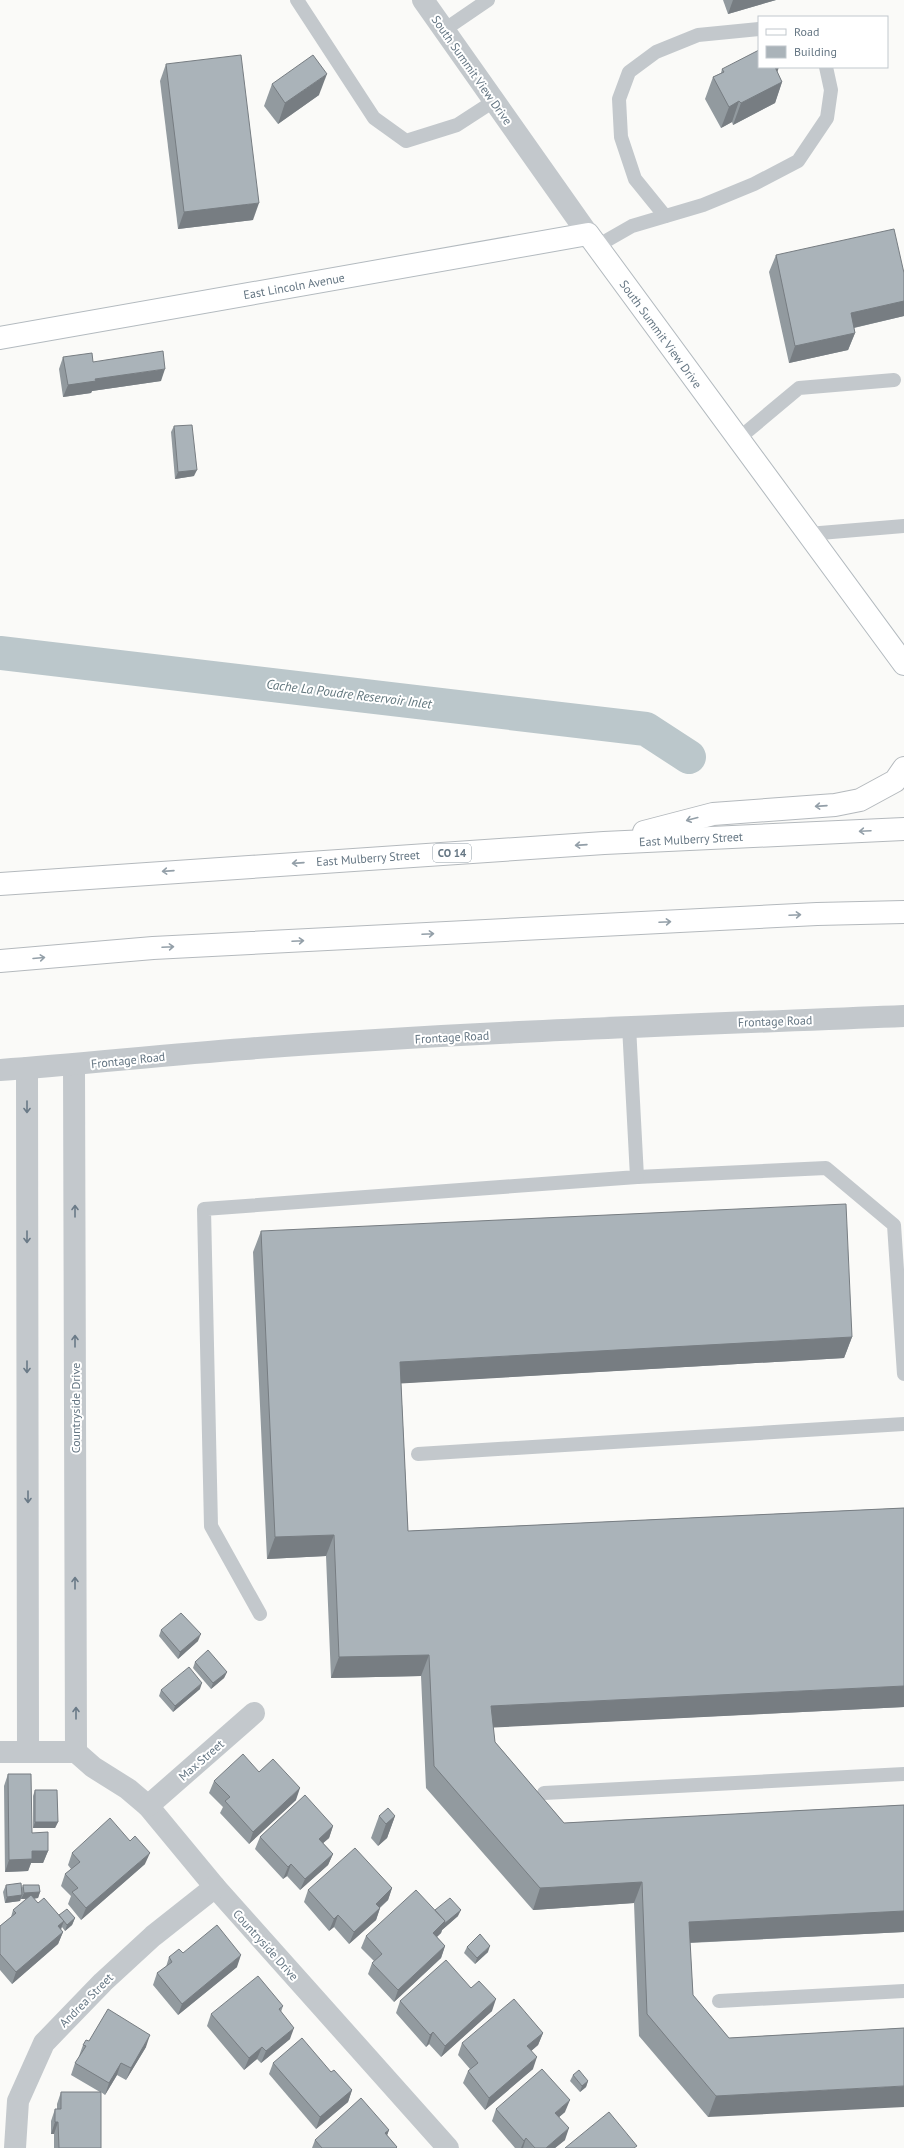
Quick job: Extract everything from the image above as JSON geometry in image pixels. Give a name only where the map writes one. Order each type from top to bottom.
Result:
[{"type":"main road","name":"East Lincoln Avenue","points":[[0,338],[592,240]]},
{"type":"main road","name":"South Summit View Drive","points":[[592,240],[904,664]]},
{"type":"main road","points":[[604,843],[713,814],[835,805],[860,800],[895,781],[904,768]]},
{"type":"main road","name":"East Mulberry Street","points":[[0,884],[604,843],[904,829]]},
{"type":"main road","points":[[0,961],[154,948],[817,914],[904,912]]},
{"type":"street","name":"South Summit View Drive","points":[[423,0],[592,240]]},
{"type":"street","name":"Frontage Road","points":[[0,1070],[74,1065],[245,1049],[630,1026],[904,1016]]},
{"type":"street","name":"Countryside Drive","points":[[74,1065],[76,1752],[94,1767],[128,1789],[148,1806],[215,1887],[448,2148]]},
{"type":"street","points":[[27,1068],[28,1751]]},
{"type":"street","name":"Max Street","points":[[148,1806],[254,1713]]},
{"type":"street","points":[[0,1752],[76,1752]]},
{"type":"street","name":"Andrea Street","points":[[15,2148],[18,2100],[44,2043],[103,1982],[153,1936],[215,1887]]},
{"type":"lane","points":[[298,0],[374,118],[406,141],[457,125],[494,101]]},
{"type":"lane","points":[[444,30],[488,0]]},
{"type":"lane","points":[[665,216],[635,179],[621,137],[619,99],[629,72],[656,52],[698,34],[758,29]]},
{"type":"lane","points":[[592,240],[632,226],[703,205],[754,184],[798,160],[827,118],[831,90],[826,68]]},
{"type":"lane","points":[[738,439],[799,388],[894,380]]},
{"type":"lane","points":[[808,534],[904,526]]},
{"type":"lane","points":[[630,1026],[637,1177]]},
{"type":"lane","points":[[260,1614],[211,1526],[204,1209],[637,1177],[826,1168],[894,1225],[904,1374]]},
{"type":"lane","points":[[418,1454],[904,1424]]},
{"type":"lane","points":[[544,1793],[904,1774]]},
{"type":"lane","points":[[719,2001],[904,1991]]},
{"type":"building","points":[[758,51],[758,68],[775,68],[782,82],[741,103],[739,101],[729,107],[713,77],[724,72],[722,69]]},
{"type":"building","points":[[241,55],[259,203],[184,212],[166,64]]},
{"type":"building","points":[[313,55],[327,74],[285,103],[272,84]]},
{"type":"building","points":[[894,229],[904,273],[904,301],[851,313],[855,333],[795,346],[776,255]]},
{"type":"building","points":[[163,351],[165,369],[95,379],[96,381],[68,385],[63,357],[92,353],[93,362]]},
{"type":"building","points":[[192,425],[197,470],[178,472],[174,426]]},
{"type":"building","points":[[846,1204],[852,1337],[400,1362],[408,1531],[904,1508],[904,1686],[491,1706],[495,1742],[564,1823],[904,1805],[904,1911],[689,1922],[693,1995],[729,2038],[904,2028],[904,2086],[716,2096],[647,2014],[642,1882],[540,1888],[434,1766],[429,1655],[339,1657],[334,1535],[275,1537],[261,1231]]},
{"type":"building","points":[[181,1613],[201,1634],[180,1652],[161,1630]]},
{"type":"building","points":[[208,1650],[227,1672],[213,1683],[195,1662]]},
{"type":"building","points":[[189,1667],[202,1683],[175,1706],[161,1690]]},
{"type":"building","points":[[243,1754],[259,1772],[273,1759],[300,1788],[253,1832],[225,1801],[230,1797],[214,1781]]},
{"type":"building","points":[[8,1774],[31,1774],[32,1833],[48,1832],[48,1851],[32,1851],[32,1859],[9,1860]]},
{"type":"building","points":[[35,1790],[57,1790],[58,1822],[35,1822]]},
{"type":"building","points":[[305,1795],[333,1826],[319,1839],[333,1854],[305,1879],[291,1864],[288,1867],[260,1837]]},
{"type":"building","points":[[388,1808],[395,1816],[386,1824],[379,1816]]},
{"type":"building","points":[[110,1818],[130,1841],[135,1836],[150,1853],[86,1908],[72,1892],[78,1888],[65,1874],[80,1862],[72,1853]]},
{"type":"building","points":[[355,1848],[392,1888],[376,1904],[380,1908],[354,1932],[338,1915],[334,1919],[308,1890]]},
{"type":"building","points":[[21,1883],[22,1895],[7,1897],[6,1885]]},
{"type":"building","points":[[23,1885],[39,1885],[40,1892],[24,1893]]},
{"type":"building","points":[[416,1890],[445,1921],[433,1933],[445,1946],[398,1990],[372,1963],[382,1954],[366,1936]]},
{"type":"building","points":[[31,1895],[38,1903],[44,1898],[64,1921],[58,1926],[63,1932],[16,1972],[0,1954],[0,1926],[16,1913],[13,1910]]},
{"type":"building","points":[[450,1898],[461,1910],[444,1924],[445,1921],[435,1910]]},
{"type":"building","points":[[67,1909],[75,1918],[67,1925],[59,1915]]},
{"type":"building","points":[[217,1925],[241,1955],[182,2004],[157,1973],[172,1962],[169,1957],[179,1949],[183,1953]]},
{"type":"building","points":[[480,1934],[490,1946],[477,1958],[467,1947]]},
{"type":"building","points":[[446,1960],[471,1988],[479,1981],[496,1999],[445,2046],[433,2032],[430,2035],[400,2001]]},
{"type":"building","points":[[258,1976],[283,2006],[279,2009],[294,2028],[266,2051],[262,2047],[249,2058],[211,2014]]},
{"type":"building","points":[[514,1999],[543,2033],[527,2046],[537,2057],[489,2098],[468,2071],[478,2063],[462,2043]]},
{"type":"building","points":[[108,2009],[150,2035],[131,2068],[121,2063],[109,2083],[75,2063],[86,2046],[83,2045],[86,2040],[89,2041]]},
{"type":"building","points":[[302,2038],[331,2072],[334,2070],[352,2090],[320,2117],[273,2063]]},
{"type":"building","points":[[542,2069],[570,2100],[555,2113],[569,2128],[546,2148],[535,2148],[526,2138],[524,2141],[496,2109]]},
{"type":"building","points":[[579,2070],[588,2081],[582,2086],[573,2075]]},
{"type":"building","points":[[61,2092],[101,2092],[101,2148],[59,2148],[58,2122],[55,2122],[55,2109],[61,2109]]},
{"type":"building","points":[[361,2098],[389,2130],[385,2133],[397,2147],[322,2148],[315,2140]]},
{"type":"building","points":[[609,2112],[637,2146],[634,2148],[565,2148]]},
{"type":"waterway","name":"Cache La Poudre Reservoir Inlet","points":[[0,653],[646,729],[689,757]]}]
